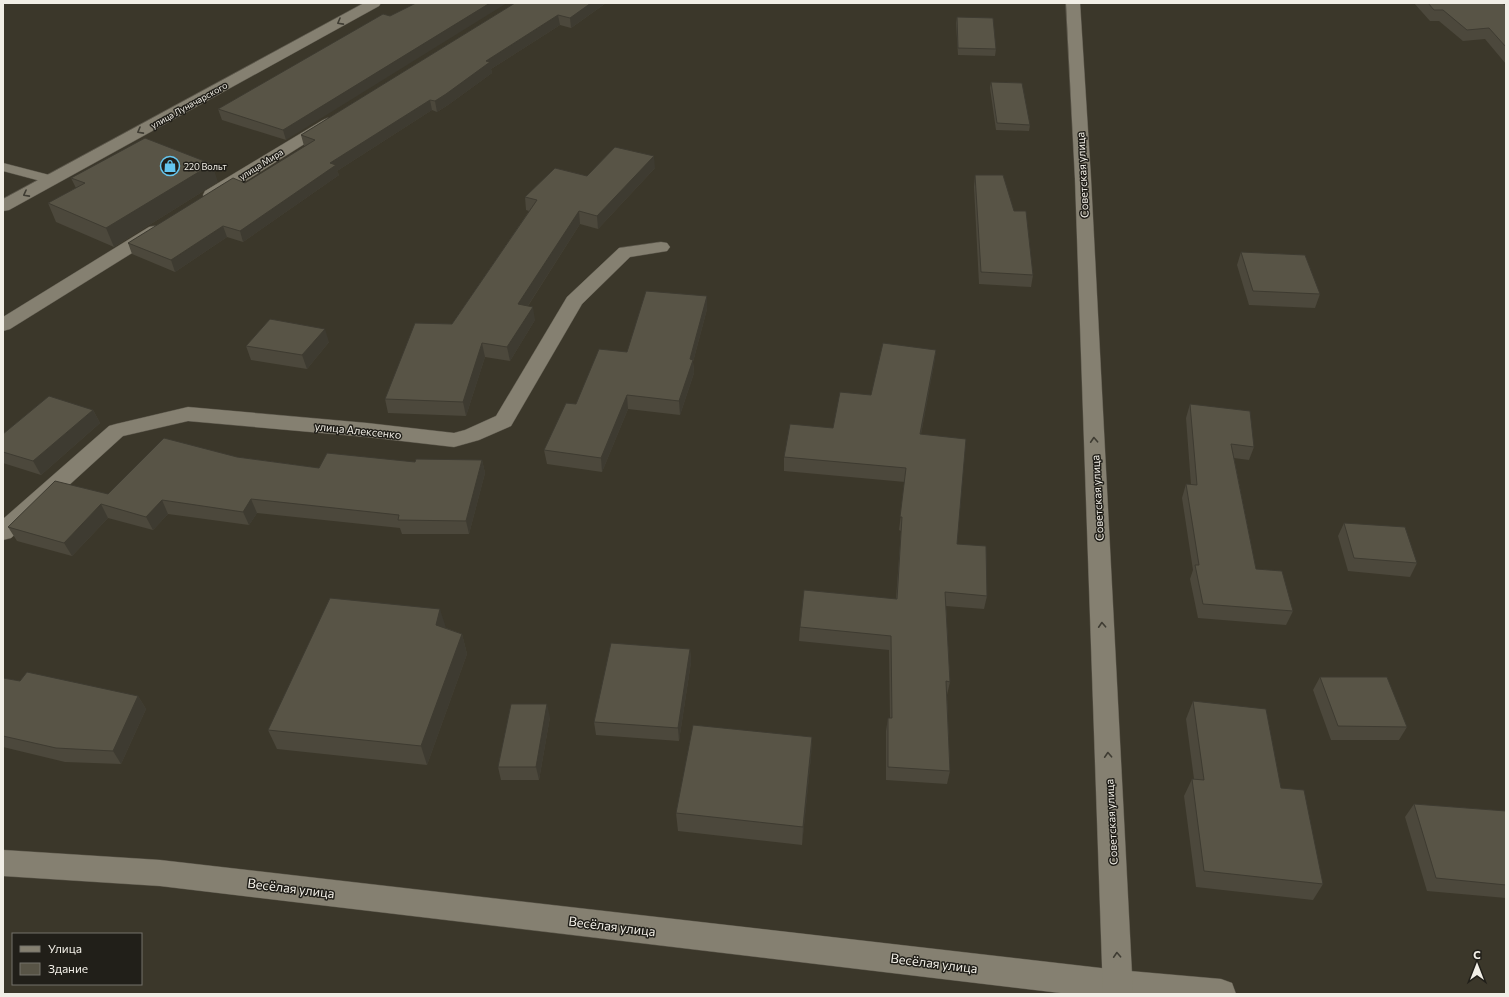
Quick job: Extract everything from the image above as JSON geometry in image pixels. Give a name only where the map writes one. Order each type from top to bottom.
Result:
[{"type":"street","name":"улица Луначарского","points":[[3,206],[374,3]]},
{"type":"street","name":"Советская улица","points":[[1073,3],[1083,179],[1118,989]]},
{"type":"street","name":"улица Мира","points":[[198,204],[338,116]]},
{"type":"street","points":[[3,325],[171,221]]},
{"type":"street","name":"улица Алексенко","points":[[3,532],[116,431],[188,414],[367,430],[454,440],[479,432],[504,420],[574,301],[625,252],[661,247]]},
{"type":"street","name":"Весёлая улица","points":[[3,863],[160,873],[1118,989],[1221,994]]},
{"type":"lane","points":[[3,167],[52,180]]},
{"type":"building","points":[[416,3],[490,3],[283,130],[218,109],[383,14],[390,16]]},
{"type":"building","points":[[515,3],[591,3],[570,18],[558,15],[486,61],[490,62],[446,94],[435,101],[430,100],[330,163],[336,165],[240,231],[223,226],[171,260],[128,243],[233,178],[245,183],[315,140],[301,135]]},
{"type":"building","points":[[1428,3],[1502,3],[1506,5],[1506,47],[1489,28],[1467,30],[1443,10],[1434,10]]},
{"type":"building","points":[[957,17],[993,18],[996,49],[958,48]]},
{"type":"building","points":[[991,82],[1022,83],[1030,125],[997,123]]},
{"type":"building","points":[[145,138],[212,164],[106,228],[48,203],[85,183],[71,178]]},
{"type":"building","points":[[615,147],[654,156],[597,216],[579,211],[518,304],[533,307],[507,347],[482,343],[463,402],[385,399],[415,323],[452,324],[537,200],[525,197],[555,168],[587,176]]},
{"type":"building","points":[[975,175],[1003,175],[1014,211],[1026,211],[1033,275],[981,272]]},
{"type":"building","points":[[1241,252],[1305,255],[1320,294],[1253,291]]},
{"type":"building","points":[[646,291],[707,296],[690,359],[693,360],[679,401],[627,395],[601,458],[544,450],[566,403],[576,404],[599,349],[627,352]]},
{"type":"building","points":[[270,319],[325,329],[302,355],[246,346]]},
{"type":"building","points":[[883,343],[936,350],[920,434],[966,439],[957,544],[986,546],[987,596],[945,592],[950,682],[946,681],[950,771],[888,767],[888,718],[892,718],[891,636],[800,627],[804,590],[897,599],[902,517],[900,517],[906,468],[784,457],[790,424],[833,428],[840,392],[871,395]]},
{"type":"building","points":[[49,396],[93,410],[33,461],[3,452],[3,434]]},
{"type":"building","points":[[1190,404],[1250,411],[1254,447],[1231,444],[1256,569],[1282,571],[1293,611],[1203,604],[1195,565],[1199,565],[1186,484],[1197,485]]},
{"type":"building","points":[[164,438],[237,457],[319,468],[327,453],[415,462],[416,459],[482,460],[466,521],[398,520],[399,515],[251,499],[243,512],[162,500],[146,517],[101,504],[64,543],[8,527],[55,481],[108,494]]},
{"type":"building","points":[[1344,523],[1405,527],[1417,563],[1354,558]]},
{"type":"building","points":[[330,598],[440,609],[436,625],[462,634],[421,746],[268,730]]},
{"type":"building","points":[[611,643],[690,649],[678,728],[594,722]]},
{"type":"building","points":[[27,672],[138,696],[113,751],[56,748],[3,736],[3,678],[20,681]]},
{"type":"building","points":[[1320,677],[1387,677],[1407,727],[1338,726]]},
{"type":"building","points":[[1193,701],[1266,709],[1281,788],[1304,790],[1323,884],[1204,871],[1192,779],[1204,780]]},
{"type":"building","points":[[511,704],[547,704],[536,767],[498,767]]},
{"type":"building","points":[[693,725],[812,737],[803,827],[676,813]]},
{"type":"building","points":[[1414,804],[1506,811],[1506,885],[1436,878]]},
{"type":"place","name":"220 Вольт","points":[[170,166]]}]
